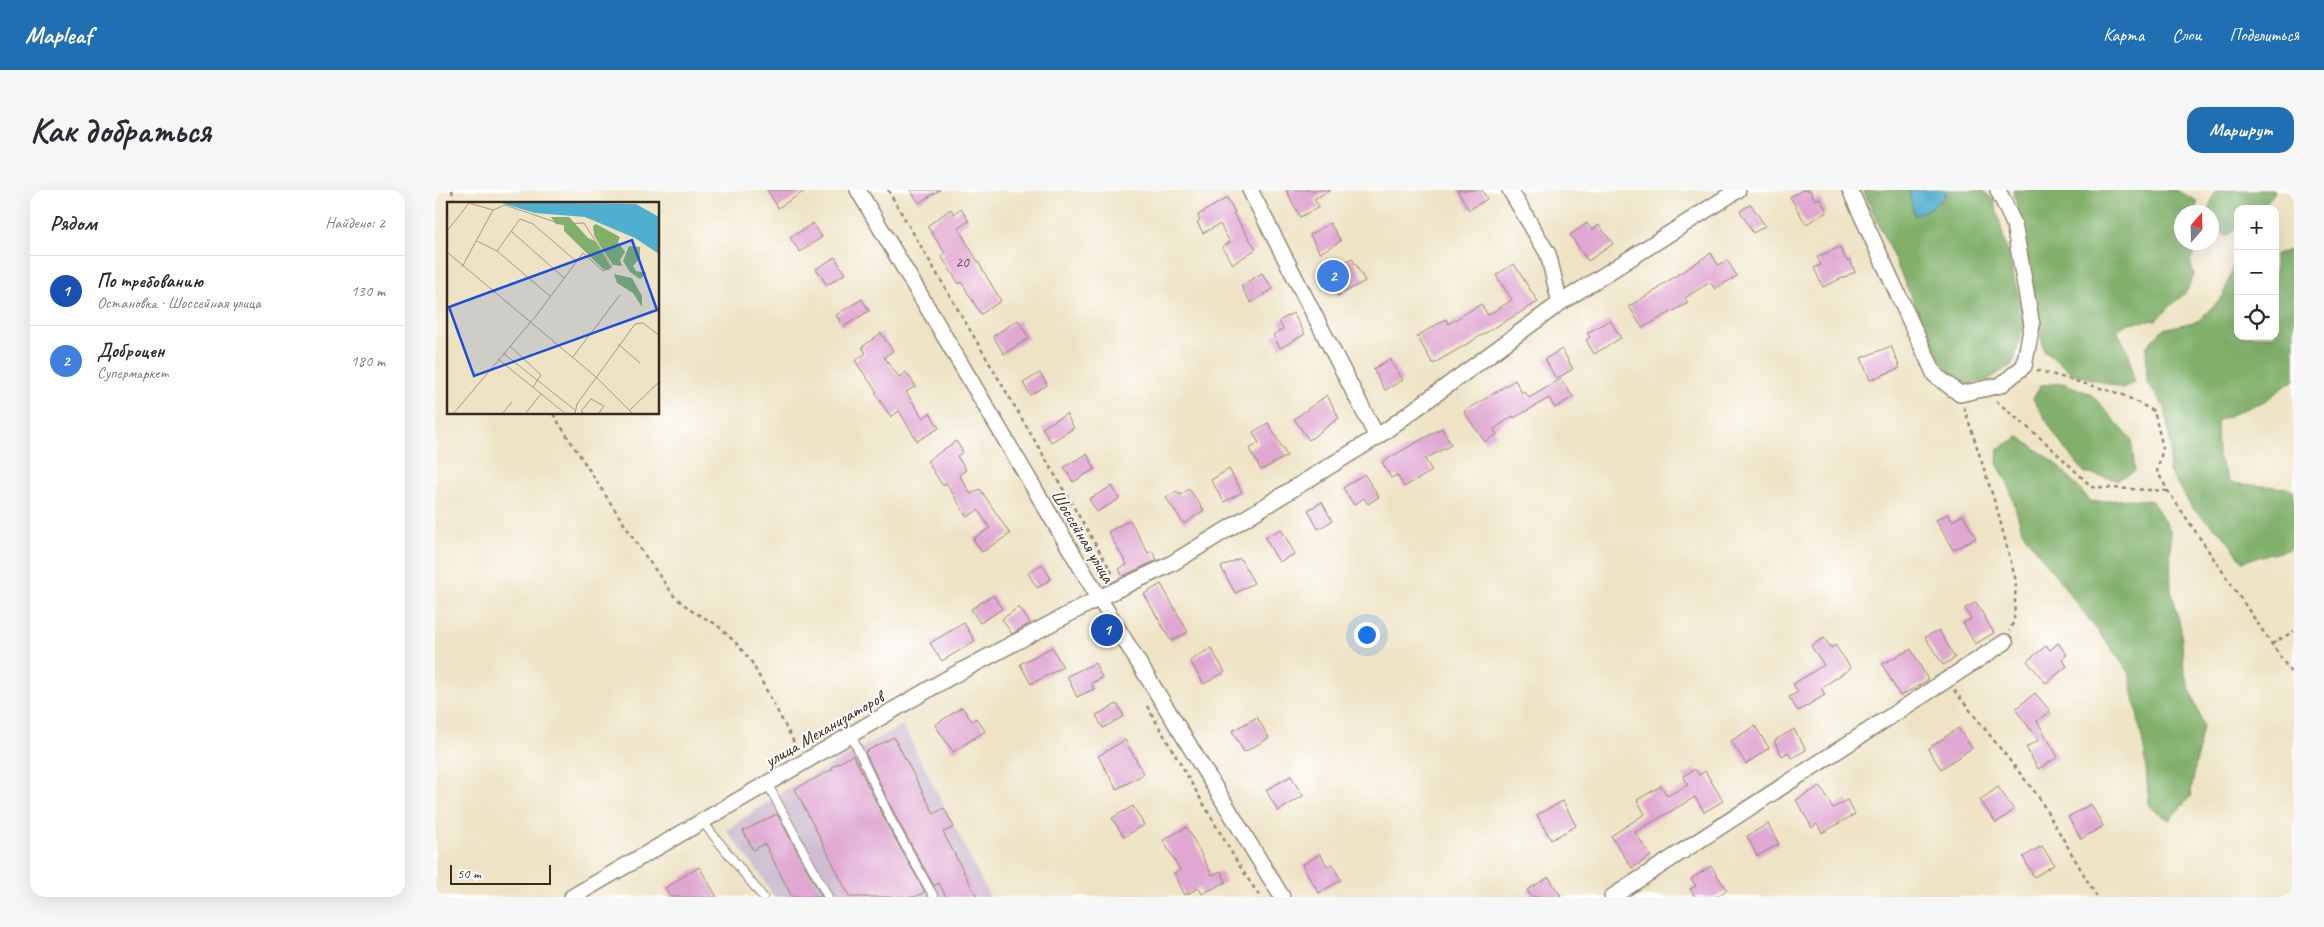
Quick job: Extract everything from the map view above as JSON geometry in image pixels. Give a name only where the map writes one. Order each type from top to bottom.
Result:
[{"type":"street","name":"Шоссейная улица","points":[[858,190],[1099,598],[1282,897]]},
{"type":"street","points":[[1250,190],[1377,438]]},
{"type":"street","points":[[1510,190],[1547,254],[1560,303]]},
{"type":"street","points":[[1850,190],[1935,375],[1960,394],[2001,384],[2024,366],[2032,324],[2014,224],[1999,190]]},
{"type":"street","name":"улица Механизаторов","points":[[572,897],[951,677],[1099,598],[1171,564],[1377,438],[1560,303],[1730,192]]},
{"type":"street","points":[[1612,897],[1945,679],[2005,642]]},
{"type":"lane","points":[[851,735],[892,822],[934,897]]},
{"type":"lane","points":[[767,783],[828,897]]},
{"type":"lane","points":[[702,820],[763,897]]},
{"type":"path","points":[[888,190],[1121,588]]},
{"type":"path","points":[[2024,366],[2121,394],[2154,411],[2163,448],[2157,471],[2167,491],[2294,677]]},
{"type":"path","points":[[1981,389],[2043,441],[2092,487],[2167,491]]},
{"type":"path","points":[[1960,394],[1997,509],[2017,581],[2013,621],[2005,642]]},
{"type":"path","points":[[554,415],[641,550],[674,596],[692,611],[716,624],[751,661],[804,762]]},
{"type":"path","points":[[2272,644],[2294,631]]},
{"type":"path","points":[[1945,679],[2038,796],[2097,897]]},
{"type":"path","points":[[1143,699],[1237,862],[1260,897]]},
{"type":"shaded area","points":[[903,725],[990,897],[774,897],[761,875],[726,830],[785,790]]},
{"type":"green space","points":[[1863,190],[1909,190],[1914,215],[1944,199],[1947,190],[1982,190],[1994,200],[2025,322],[2013,364],[1986,381],[1962,385],[1954,380],[1938,356]]},
{"type":"green space","points":[[2013,190],[2176,190],[2197,201],[2197,205],[2174,205],[2174,250],[2197,250],[2190,260],[2194,275],[2187,291],[2156,320],[2129,323],[2117,330],[2129,354],[2134,383],[2122,388],[2072,373],[2044,351],[2022,228]]},
{"type":"green space","points":[[2216,190],[2273,190],[2274,194],[2264,205],[2234,205],[2234,231],[2226,236],[2219,232],[2219,205],[2210,205]]},
{"type":"green space","points":[[2294,249],[2294,380],[2266,400],[2217,421],[2218,457],[2230,483],[2286,488],[2294,491],[2294,546],[2288,550],[2243,561],[2223,535],[2193,509],[2169,472],[2171,447],[2165,408],[2147,383],[2146,347],[2163,329],[2198,321],[2223,296],[2234,264],[2234,340],[2279,340],[2279,253]]},
{"type":"green space","points":[[2063,383],[2091,394],[2131,439],[2135,471],[2117,480],[2085,473],[2061,444],[2033,399],[2041,385]]},
{"type":"green space","points":[[2019,437],[2058,465],[2091,502],[2132,499],[2152,501],[2170,530],[2171,589],[2181,629],[2184,672],[2203,725],[2190,797],[2169,820],[2149,806],[2145,754],[2129,672],[2022,531],[2009,486],[1997,463],[1998,449]]},
{"type":"water","points":[[1909,190],[1947,190],[1938,203],[1914,215]]},
{"type":"building","points":[[767,190],[806,190],[778,208]]},
{"type":"building","points":[[910,190],[940,190],[919,203]]},
{"type":"building","points":[[1286,190],[1331,190],[1314,199],[1319,207],[1300,217]]},
{"type":"building","points":[[1457,190],[1482,190],[1487,199],[1469,210]]},
{"type":"building","points":[[1803,190],[1810,190],[1815,200],[1820,198],[1827,212],[1806,224],[1790,197]]},
{"type":"building","points":[[1227,198],[1235,212],[1233,213],[1256,249],[1233,264],[1222,247],[1230,242],[1220,224],[1203,233],[1197,222],[1200,220],[1198,215]]},
{"type":"building","points":[[1751,204],[1765,226],[1753,233],[1740,211]]},
{"type":"building","points":[[951,209],[954,214],[961,209],[969,221],[958,228],[1001,301],[981,314],[961,282],[959,284],[941,256],[945,253],[927,226]]},
{"type":"building","points":[[813,223],[822,237],[800,252],[790,238]]},
{"type":"building","points":[[1330,223],[1341,241],[1320,253],[1310,235]]},
{"type":"building","points":[[1587,223],[1592,230],[1599,225],[1613,244],[1588,261],[1570,235]]},
{"type":"building","points":[[1840,247],[1847,261],[1850,260],[1855,272],[1823,287],[1814,268],[1821,265],[1817,257]]},
{"type":"building","points":[[1711,253],[1718,265],[1727,260],[1737,276],[1715,289],[1710,282],[1685,298],[1688,303],[1642,328],[1629,306],[1660,288]]},
{"type":"building","points":[[835,257],[845,274],[827,285],[816,269]]},
{"type":"building","points":[[1352,258],[1365,281],[1338,296],[1326,273]]},
{"type":"building","points":[[1514,264],[1538,302],[1433,364],[1417,336],[1446,319],[1448,324],[1481,304],[1488,315],[1512,300],[1496,275]]},
{"type":"building","points":[[1262,273],[1273,289],[1251,303],[1241,286]]},
{"type":"building","points":[[862,299],[869,311],[843,327],[836,315]]},
{"type":"building","points":[[1293,313],[1305,334],[1280,348],[1273,335],[1283,329],[1279,321]]},
{"type":"building","points":[[1018,320],[1029,338],[1004,354],[993,336]]},
{"type":"building","points":[[1610,320],[1621,338],[1594,354],[1586,340],[1590,337],[1587,333]]},
{"type":"building","points":[[881,333],[893,351],[884,357],[899,377],[906,372],[916,386],[906,392],[923,418],[930,413],[939,428],[917,441],[899,411],[891,417],[875,393],[877,392],[855,361],[866,353],[862,347]]},
{"type":"building","points":[[1891,346],[1900,368],[1870,380],[1861,358]]},
{"type":"building","points":[[1562,349],[1573,369],[1556,379],[1545,359]]},
{"type":"building","points":[[1390,359],[1403,380],[1385,390],[1373,369]]},
{"type":"building","points":[[1040,373],[1047,385],[1030,395],[1023,383]]},
{"type":"building","points":[[1561,379],[1573,397],[1555,408],[1549,398],[1514,418],[1513,416],[1494,429],[1497,434],[1485,442],[1464,412],[1515,380],[1522,393],[1525,392],[1529,398]]},
{"type":"building","points":[[1327,395],[1339,418],[1309,440],[1294,419]]},
{"type":"building","points":[[1066,414],[1074,428],[1051,442],[1042,428]]},
{"type":"building","points":[[1268,423],[1287,456],[1261,470],[1249,449],[1259,443],[1253,432]]},
{"type":"building","points":[[1442,428],[1451,445],[1425,459],[1432,471],[1404,487],[1397,475],[1391,478],[1382,462]]},
{"type":"building","points":[[956,441],[963,452],[957,456],[966,470],[959,475],[971,494],[980,489],[1010,534],[982,552],[973,539],[990,528],[978,510],[967,517],[946,483],[943,486],[927,461]]},
{"type":"building","points":[[1087,454],[1095,469],[1073,482],[1064,467]]},
{"type":"building","points":[[1229,469],[1242,492],[1224,502],[1211,480]]},
{"type":"building","points":[[1364,474],[1379,497],[1368,504],[1364,498],[1354,505],[1343,488]]},
{"type":"building","points":[[1112,486],[1119,499],[1097,512],[1089,499]]},
{"type":"building","points":[[1189,489],[1204,510],[1184,524],[1166,498],[1177,491],[1180,495]]},
{"type":"building","points":[[1322,502],[1332,521],[1318,529],[1308,510]]},
{"type":"building","points":[[1948,514],[1952,521],[1963,515],[1976,538],[1953,550],[1936,520]]},
{"type":"building","points":[[1130,520],[1148,553],[1152,551],[1157,560],[1123,576],[1119,569],[1127,565],[1108,532]]},
{"type":"building","points":[[1281,529],[1295,554],[1279,562],[1265,538]]},
{"type":"building","points":[[1240,558],[1254,583],[1235,593],[1221,567]]},
{"type":"building","points":[[1042,564],[1051,579],[1037,588],[1028,573]]},
{"type":"building","points":[[1161,584],[1188,632],[1171,641],[1144,594]]},
{"type":"building","points":[[993,595],[1002,609],[980,623],[971,609]]},
{"type":"building","points":[[1976,602],[1994,633],[1975,644],[1963,623],[1971,619],[1965,608]]},
{"type":"building","points":[[1019,607],[1030,623],[1012,634],[1002,619]]},
{"type":"building","points":[[964,623],[975,641],[942,661],[930,643]]},
{"type":"building","points":[[1939,630],[1955,658],[1943,665],[1925,637]]},
{"type":"building","points":[[1824,638],[1831,648],[1835,645],[1851,668],[1821,688],[1825,695],[1798,711],[1789,697],[1798,692],[1793,684],[1824,665],[1811,646]]},
{"type":"building","points":[[2058,643],[2067,655],[2062,659],[2067,666],[2046,683],[2027,661],[2046,646],[2050,650]]},
{"type":"building","points":[[1052,647],[1063,667],[1031,684],[1020,664]]},
{"type":"building","points":[[1211,648],[1225,672],[1204,684],[1190,661]]},
{"type":"building","points":[[1911,649],[1928,680],[1900,696],[1882,664]]},
{"type":"building","points":[[1095,663],[1102,678],[1091,683],[1094,689],[1077,697],[1067,676]]},
{"type":"building","points":[[2035,693],[2050,711],[2037,721],[2058,757],[2038,769],[2026,747],[2039,740],[2015,709]]},
{"type":"building","points":[[1117,704],[1124,716],[1103,728],[1096,715]]},
{"type":"building","points":[[962,707],[972,721],[976,718],[985,731],[953,752],[935,725]]},
{"type":"building","points":[[1257,717],[1269,738],[1244,752],[1232,731]]},
{"type":"building","points":[[1755,726],[1769,748],[1746,764],[1731,741]]},
{"type":"building","points":[[1958,728],[1972,748],[1941,769],[1928,749]]},
{"type":"building","points":[[1794,729],[1806,750],[1792,758],[1788,752],[1782,756],[1774,741]]},
{"type":"building","points":[[894,737],[934,814],[944,808],[954,827],[943,832],[977,897],[946,897],[939,883],[934,886],[897,819],[865,752]]},
{"type":"building","points":[[1125,740],[1144,774],[1117,789],[1098,756]]},
{"type":"building","points":[[853,755],[887,824],[925,892],[915,897],[850,897],[795,789],[833,769],[832,767]]},
{"type":"building","points":[[1695,769],[1699,775],[1705,771],[1723,801],[1704,812],[1695,797],[1635,832],[1651,856],[1632,868],[1611,836],[1645,814],[1637,800],[1661,786],[1667,796],[1688,785],[1683,776]]},
{"type":"building","points":[[1291,776],[1303,796],[1278,811],[1266,790]]},
{"type":"building","points":[[1820,786],[1833,808],[1847,800],[1855,814],[1822,833],[1817,824],[1812,828],[1796,800]]},
{"type":"building","points":[[1998,787],[2014,810],[1996,823],[1980,800]]},
{"type":"building","points":[[1563,801],[1576,826],[1551,840],[1537,815]]},
{"type":"building","points":[[2091,804],[2103,826],[2081,839],[2068,817]]},
{"type":"building","points":[[1133,806],[1144,825],[1124,837],[1112,818]]},
{"type":"building","points":[[777,814],[822,897],[792,897],[765,844],[753,850],[743,831]]},
{"type":"building","points":[[1768,824],[1779,844],[1757,856],[1747,836]]},
{"type":"building","points":[[1187,827],[1212,875],[1221,871],[1226,882],[1202,894],[1199,888],[1185,895],[1174,873],[1180,870],[1163,840]]},
{"type":"building","points":[[2042,846],[2054,865],[2034,877],[2023,857]]},
{"type":"building","points":[[1320,854],[1328,867],[1332,864],[1341,880],[1319,893],[1302,865]]},
{"type":"building","points":[[1711,866],[1727,890],[1716,897],[1695,897],[1690,889],[1696,886],[1691,879]]},
{"type":"building","points":[[699,867],[717,897],[671,897],[665,888]]},
{"type":"building","points":[[1549,877],[1561,897],[1532,897],[1527,890]]},
{"type":"place","name":"Доброцен","points":[[1333,276]]},
{"type":"place","name":"По требованию","points":[[1107,630]]}]
